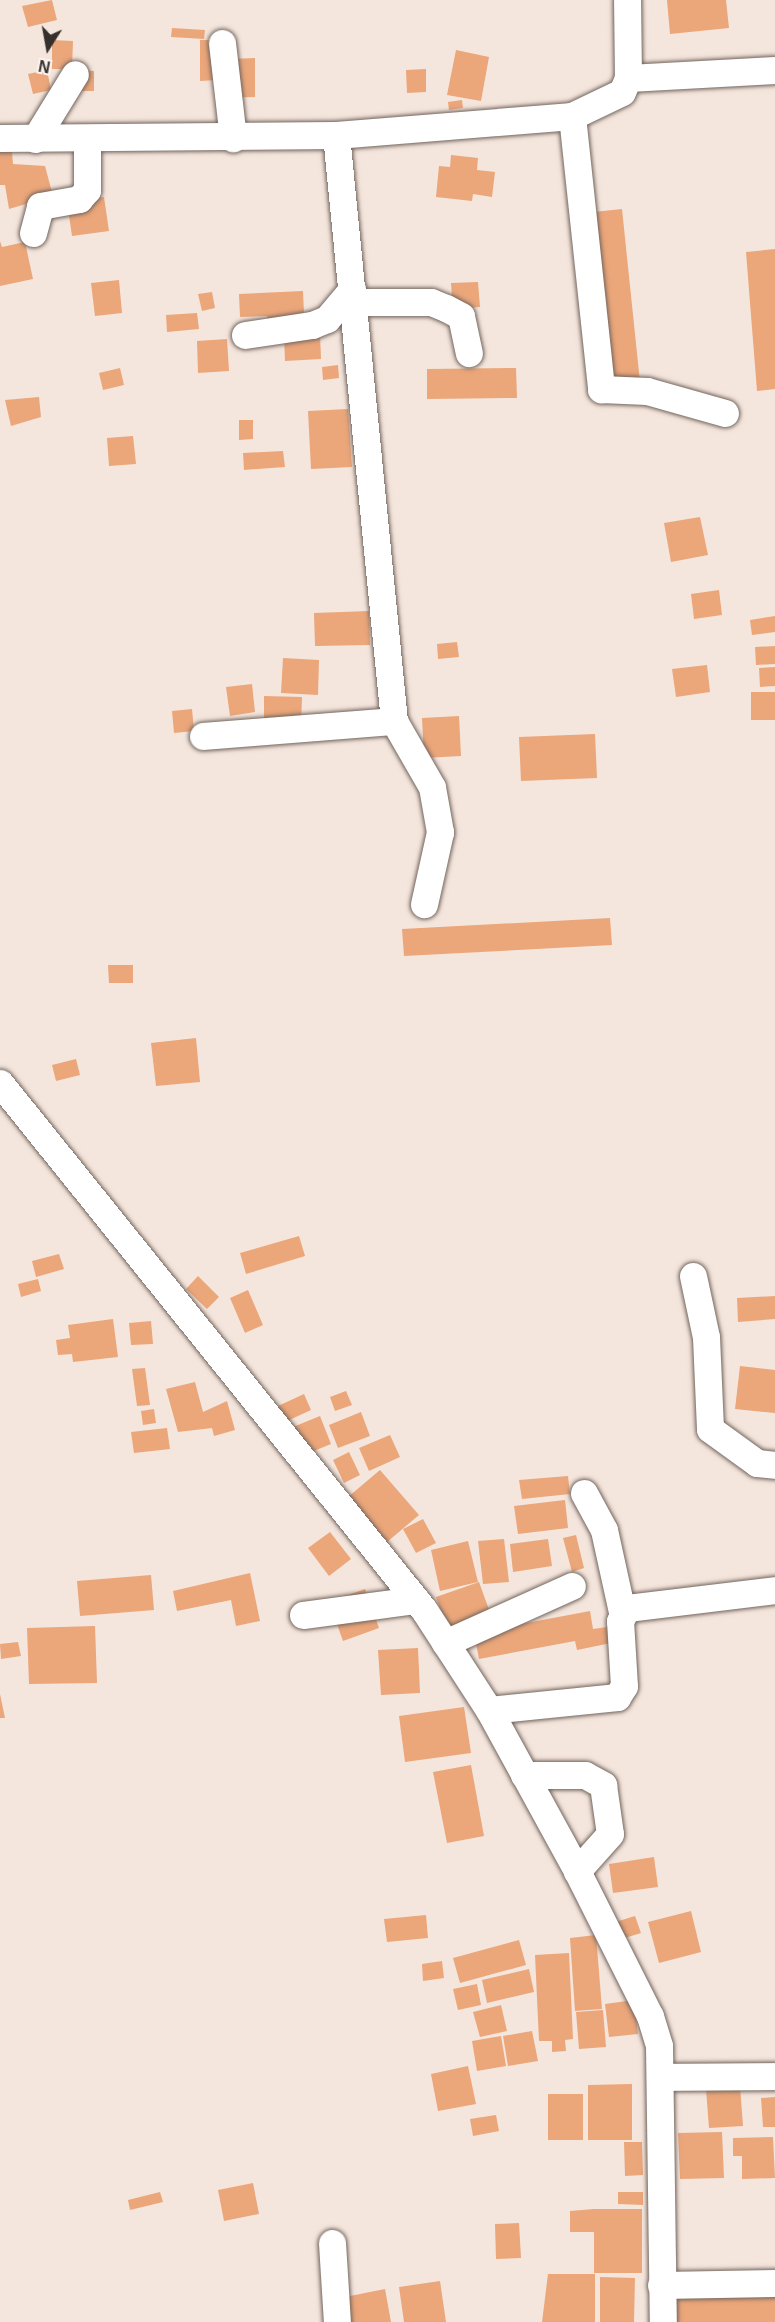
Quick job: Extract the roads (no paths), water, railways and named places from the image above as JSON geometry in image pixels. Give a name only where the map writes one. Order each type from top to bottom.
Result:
[{"type":"street","points":[[0,138],[87,140],[336,135],[572,116],[612,101],[628,78],[627,0]]},
{"type":"street","points":[[222,43],[233,138]]},
{"type":"street","points":[[628,78],[775,70]]},
{"type":"street","points":[[35,139],[75,74]]},
{"type":"street","points":[[572,116],[601,389],[647,391],[725,413]]},
{"type":"street","points":[[336,135],[394,721],[432,787],[440,832],[424,904]]},
{"type":"street","points":[[33,233],[40,206],[79,199],[87,190],[87,140]]},
{"type":"street","points":[[245,335],[312,326],[327,319],[353,295],[431,302],[447,308],[461,316],[469,353]]},
{"type":"street","points":[[204,736],[394,721]]},
{"type":"street","points":[[0,1083],[416,1600],[489,1710],[577,1871],[651,2016],[660,2077],[663,2322]]},
{"type":"street","points":[[693,1276],[706,1337],[710,1429],[757,1462],[775,1465]]},
{"type":"street","points":[[489,1710],[617,1697],[624,1686],[622,1612],[604,1530],[584,1493]]},
{"type":"street","points":[[445,1643],[572,1586]]},
{"type":"street","points":[[622,1612],[775,1590]]},
{"type":"street","points":[[303,1615],[416,1600]]},
{"type":"street","points":[[524,1775],[585,1775],[603,1785],[610,1834],[577,1871]]},
{"type":"street","points":[[660,2077],[775,2076]]},
{"type":"street","points":[[332,2243],[337,2322]]},
{"type":"street","points":[[662,2285],[775,2283]]}]
